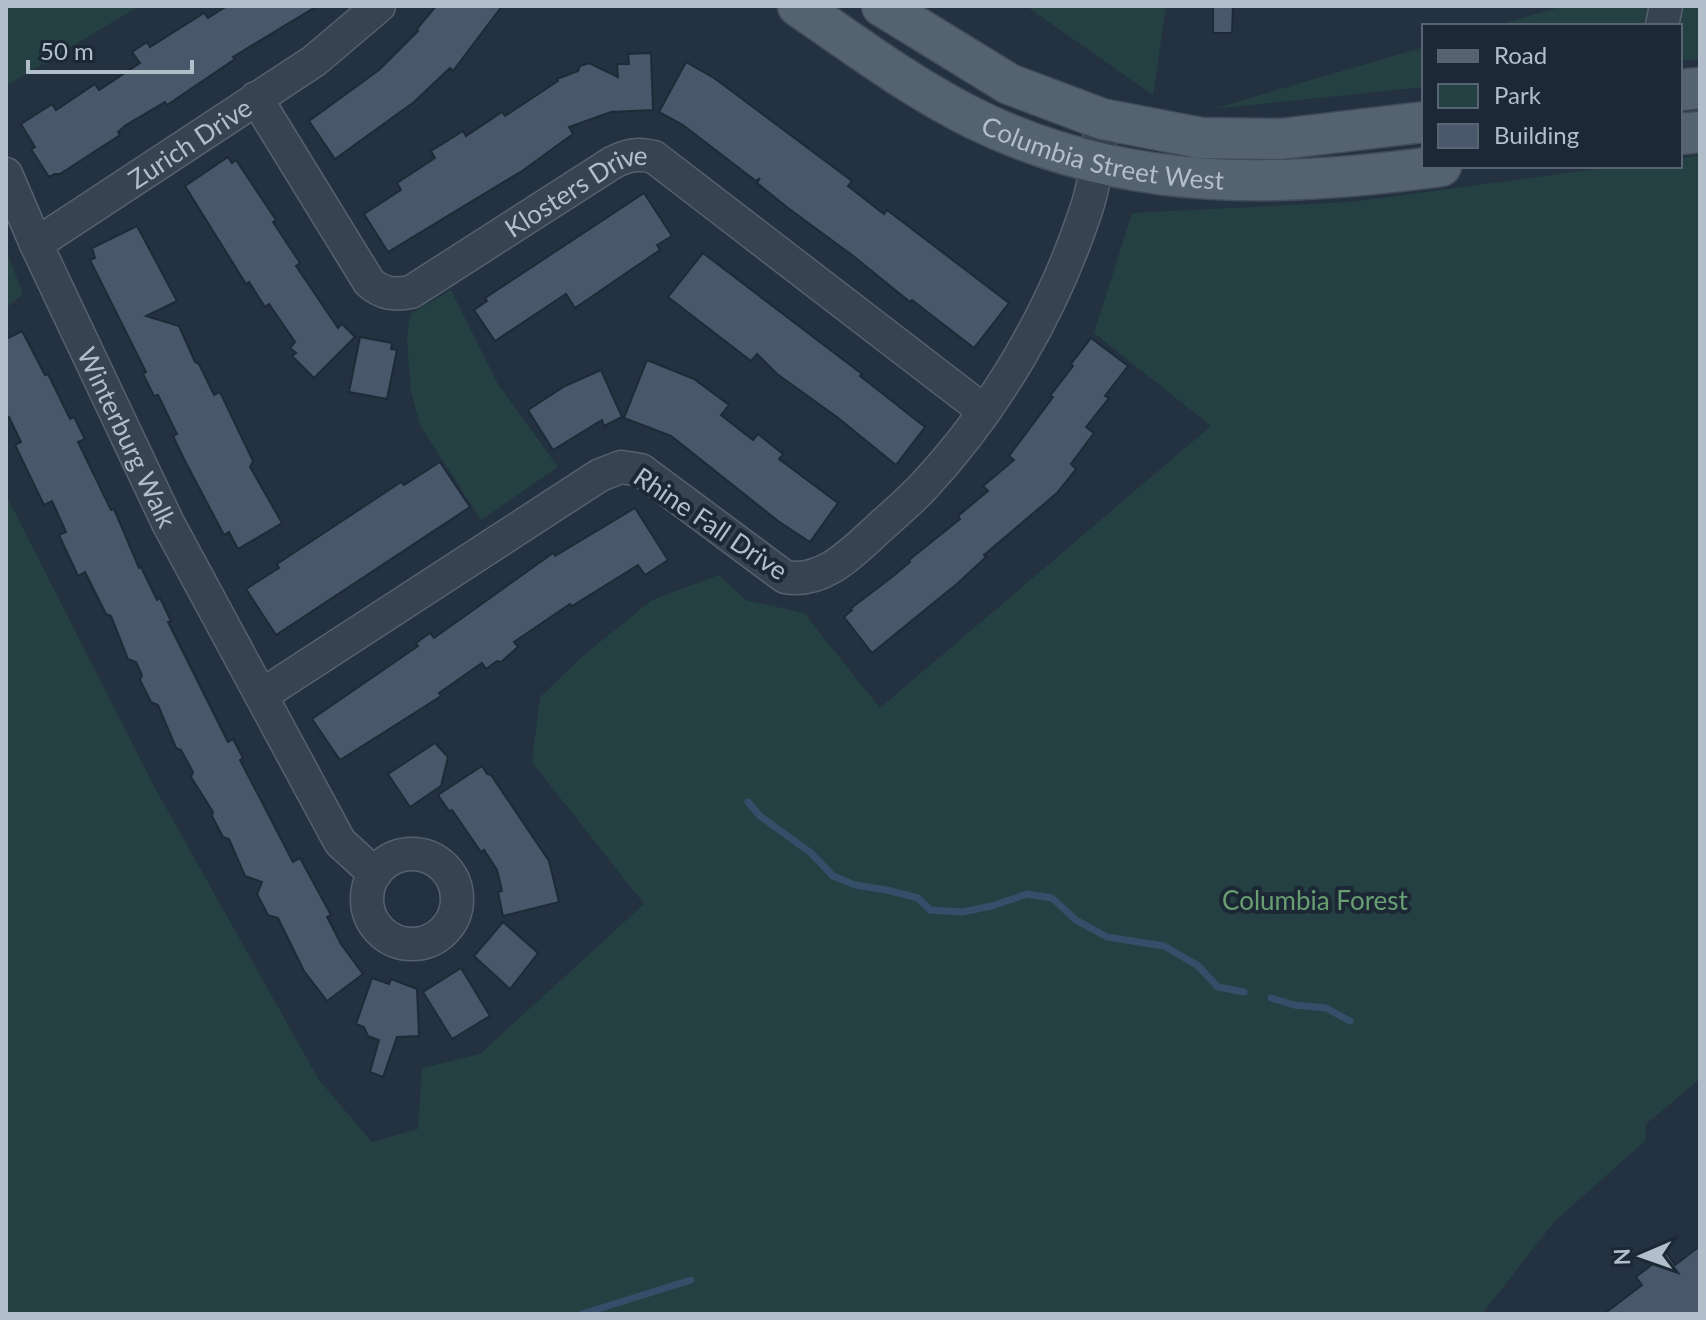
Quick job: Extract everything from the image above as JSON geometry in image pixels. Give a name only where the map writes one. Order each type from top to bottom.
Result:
[{"type":"main road","name":"Columbia Street West","points":[[798,6],[904,79],[978,120],[1096,164],[1173,177],[1269,182],[1331,179],[1424,168]]},
{"type":"main road","name":"Columbia Street West","points":[[882,6],[1009,84],[1102,119],[1201,138],[1281,139],[1422,122]]},
{"type":"street","name":"Zurich Drive","points":[[36,244],[314,61],[379,6]]},
{"type":"street","name":"Klosters Drive","points":[[256,98],[369,282],[378,290],[399,294],[411,292],[612,163],[625,156],[641,154],[654,157],[983,410]]},
{"type":"street","name":"Rhine Fall Drive","points":[[262,695],[510,532],[600,475],[621,467],[641,470],[785,577],[803,579],[820,575],[858,547],[922,488],[983,410],[1025,345],[1064,268],[1086,210],[1102,119]]},
{"type":"street","name":"Winterburg Walk","points":[[6,174],[168,523],[340,842],[375,874]]},
{"type":"green space","points":[[6,6],[139,6],[6,86]]},
{"type":"green space","points":[[1026,6],[1166,6],[1153,95]]},
{"type":"green space","points":[[1563,6],[1700,6],[1700,59],[1682,61],[1682,24],[1502,24]]},
{"type":"green space","points":[[1422,48],[1422,87],[1212,109]]},
{"type":"green space","name":"Columbia Forest","points":[[1700,155],[1700,1079],[1646,1124],[1645,1141],[1555,1221],[1482,1314],[6,1314],[6,495],[155,788],[319,1080],[372,1142],[418,1129],[422,1068],[480,1054],[644,904],[532,762],[540,697],[584,655],[652,600],[719,575],[746,600],[804,613],[880,708],[1211,426],[1094,333],[1132,213],[1351,202],[1604,168],[1682,168],[1682,158]]},
{"type":"green space","points":[[6,250],[23,294],[6,308]]},
{"type":"green space","points":[[451,290],[498,384],[558,467],[481,520],[420,425],[411,391],[407,340],[410,314]]},
{"type":"building","points":[[227,6],[317,6],[233,57],[235,59],[167,105],[165,102],[126,125],[118,132],[120,135],[60,174],[49,177],[31,149],[35,147],[21,124],[52,104],[56,110],[95,84],[99,90],[140,63],[132,52],[147,42],[150,47],[204,13],[208,18]]},
{"type":"building","points":[[436,6],[502,6],[453,71],[450,68],[414,102],[335,159],[309,121],[379,70],[418,31]]},
{"type":"building","points":[[1213,6],[1233,6],[1232,33],[1213,33]]},
{"type":"building","points":[[651,53],[653,110],[611,112],[569,127],[573,134],[522,171],[388,252],[364,214],[401,190],[397,183],[435,158],[431,151],[463,131],[466,136],[502,112],[505,116],[557,79],[578,71],[580,66],[589,63],[618,77],[617,64],[629,64],[628,54]]},
{"type":"building","points":[[686,62],[714,78],[852,181],[848,186],[884,214],[887,210],[1009,303],[974,348],[788,208],[757,183],[760,178],[756,181],[683,125],[659,112]]},
{"type":"building","points":[[228,157],[232,163],[236,160],[276,220],[273,222],[300,263],[296,266],[338,328],[342,324],[355,337],[314,378],[292,356],[296,353],[290,348],[295,342],[269,304],[265,307],[249,282],[246,284],[185,186]]},
{"type":"building","points":[[644,193],[672,236],[657,245],[660,250],[575,308],[566,294],[495,341],[474,310],[487,301],[485,298]]},
{"type":"building","points":[[137,226],[177,301],[146,316],[179,326],[214,395],[220,392],[253,461],[250,467],[282,523],[238,549],[229,532],[224,535],[185,461],[173,436],[177,434],[158,395],[154,396],[143,374],[146,372],[90,260],[95,258],[92,248]]},
{"type":"building","points":[[703,253],[862,374],[860,376],[925,427],[896,465],[777,374],[757,354],[751,361],[668,297]]},
{"type":"building","points":[[22,331],[70,419],[74,417],[85,439],[78,442],[111,510],[114,509],[139,568],[157,600],[160,598],[171,621],[168,622],[228,742],[233,739],[243,758],[240,760],[293,862],[300,858],[331,915],[327,917],[341,944],[363,974],[327,1001],[304,971],[278,918],[268,915],[257,894],[262,882],[245,876],[229,839],[223,837],[212,816],[213,812],[191,777],[193,772],[181,750],[176,748],[158,705],[151,702],[140,680],[142,675],[136,662],[128,659],[111,616],[106,614],[85,572],[78,576],[59,535],[66,532],[52,501],[44,505],[15,445],[21,442],[6,416],[6,339]]},
{"type":"building","points":[[360,337],[392,343],[391,349],[397,350],[387,399],[349,392]]},
{"type":"building","points":[[1091,338],[1128,366],[1105,396],[1109,398],[1086,427],[1094,433],[1071,464],[1076,469],[1057,493],[984,555],[986,557],[958,583],[872,653],[844,617],[960,519],[958,516],[988,491],[983,486],[1014,460],[1009,456],[1053,397],[1050,396]]},
{"type":"building","points":[[647,360],[694,379],[729,405],[721,415],[753,440],[758,434],[783,454],[779,459],[838,503],[810,542],[778,521],[671,436],[624,418]]},
{"type":"building","points":[[601,370],[622,417],[604,426],[602,420],[553,450],[528,410],[565,386]]},
{"type":"building","points":[[440,462],[470,507],[276,635],[246,589],[279,568],[277,564],[401,482],[404,485]]},
{"type":"building","points":[[635,508],[668,560],[645,575],[638,565],[572,606],[570,604],[514,642],[518,647],[501,662],[497,661],[486,669],[482,663],[439,693],[441,696],[340,760],[312,719],[418,646],[416,643],[430,633],[434,638],[553,553],[555,556]]},
{"type":"building","points":[[435,743],[448,757],[441,786],[410,807],[388,774]]},
{"type":"building","points":[[482,766],[549,861],[559,902],[503,916],[497,870],[438,795]]},
{"type":"building","points":[[503,922],[538,953],[510,989],[474,956]]},
{"type":"building","points":[[461,968],[490,1016],[452,1039],[423,992]]},
{"type":"building","points":[[372,978],[389,984],[391,979],[417,989],[419,1036],[397,1037],[383,1077],[370,1072],[379,1040],[368,1036],[364,1027],[356,1024]]},
{"type":"building","points":[[1700,1246],[1700,1314],[1604,1314],[1642,1285],[1636,1277],[1667,1253],[1675,1265]]},
{"type":"waterway","points":[[748,802],[760,816],[811,853],[833,876],[855,885],[918,898],[930,910],[962,912],[1027,894],[1052,898],[1076,920],[1107,937],[1164,946],[1197,965],[1218,987],[1244,992]]},
{"type":"waterway","points":[[1271,998],[1294,1005],[1326,1008],[1350,1021]]},
{"type":"waterway","points":[[582,1314],[691,1280]]}]
